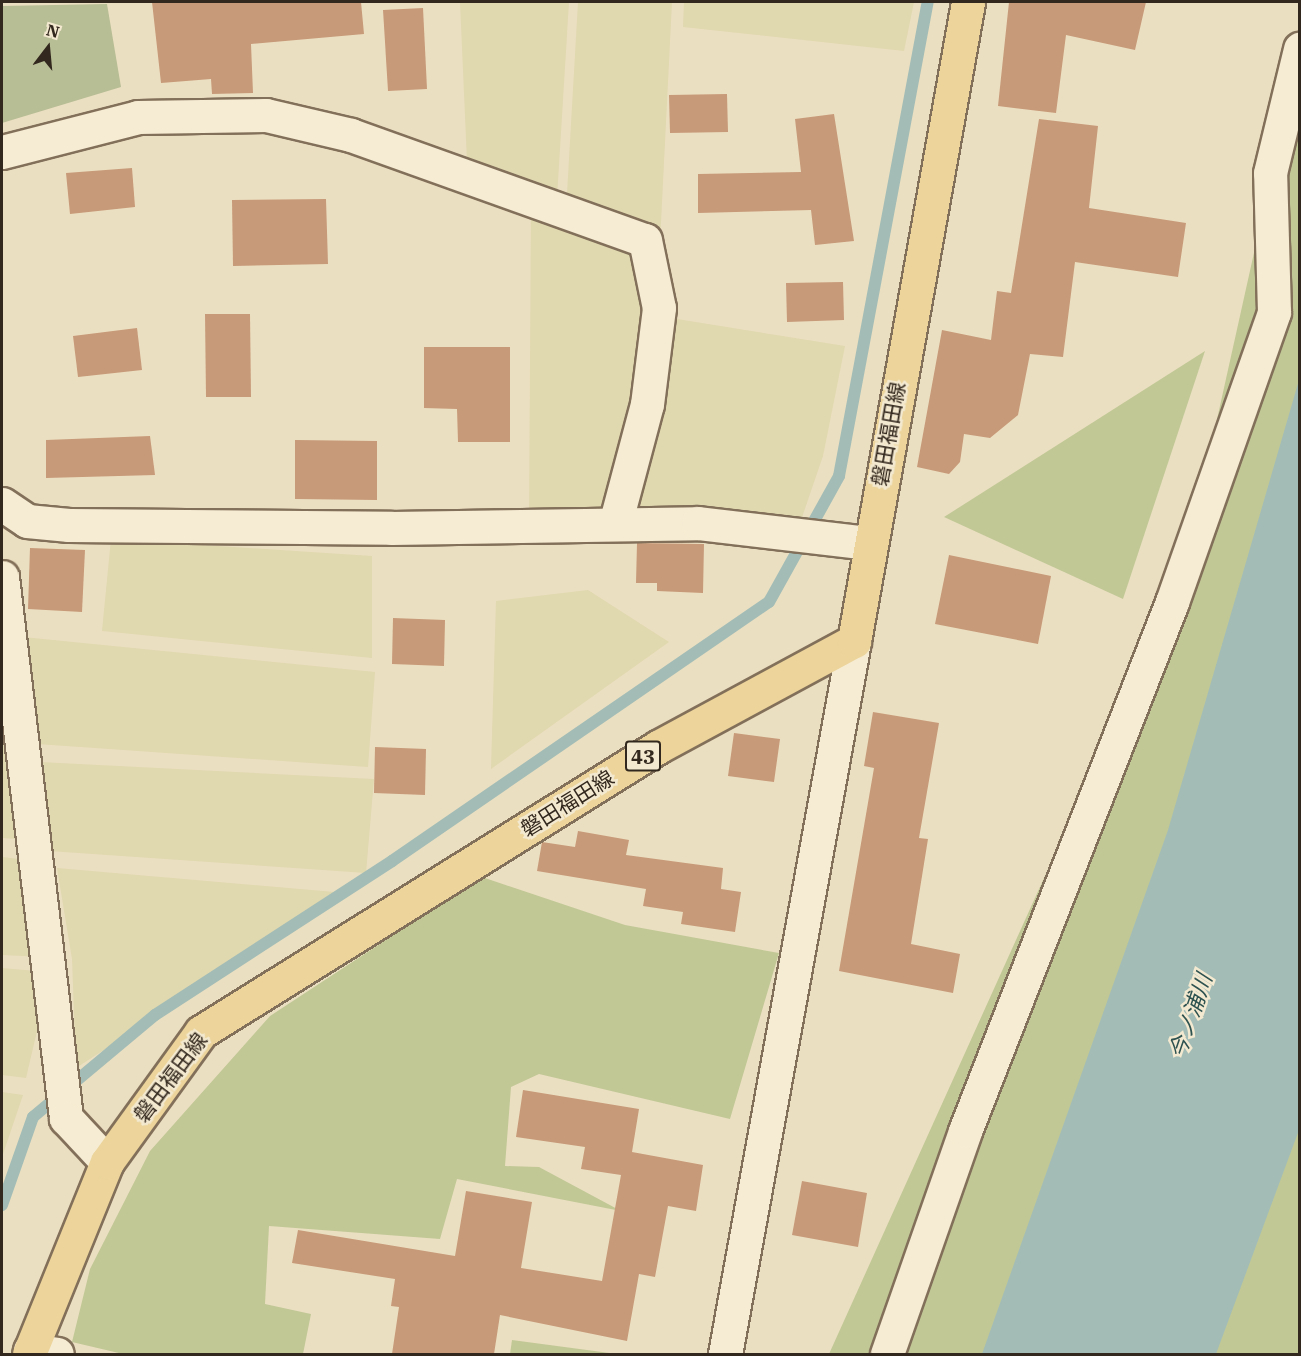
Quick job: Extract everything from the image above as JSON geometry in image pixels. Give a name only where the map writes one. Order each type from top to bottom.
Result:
[{"type":"main road","name":"磐田福田線","points":[[39,1353],[107,1162],[201,1032],[668,741],[854,641],[868,543],[968,2]]},
{"type":"street","points":[[887,1354],[965,1131],[1172,602],[1274,312],[1270,173],[1299,49]]},
{"type":"street","points":[[2,152],[138,117],[266,115],[351,135],[645,240],[658,308],[647,404],[615,524]]},
{"type":"street","points":[[2,504],[27,521],[69,525],[698,523],[868,543]]},
{"type":"street","points":[[2,577],[13,775],[66,1118],[107,1162]]},
{"type":"street","points":[[725,1354],[854,641]]},
{"type":"shaded area","points":[[460,2],[569,2],[557,197],[467,161]]},
{"type":"shaded area","points":[[578,2],[672,2],[660,243],[645,240],[671,318],[845,346],[823,456],[796,535],[529,526],[531,199],[566,211]]},
{"type":"shaded area","points":[[684,2],[914,2],[904,51],[683,27]]},
{"type":"shaded area","points":[[111,539],[372,556],[372,658],[102,631]]},
{"type":"shaded area","points":[[588,590],[669,642],[491,769],[496,601]]},
{"type":"shaded area","points":[[23,637],[375,672],[368,767],[37,744]]},
{"type":"shaded area","points":[[2,741],[20,743],[32,840],[2,838]]},
{"type":"shaded area","points":[[40,762],[374,779],[366,873],[49,851]]},
{"type":"shaded area","points":[[2,857],[35,861],[44,957],[2,955]]},
{"type":"shaded area","points":[[57,868],[346,893],[76,1068],[72,959]]},
{"type":"shaded area","points":[[2,968],[36,971],[41,1014],[26,1078],[2,1075]]},
{"type":"shaded area","points":[[2,1092],[23,1095],[2,1157]]},
{"type":"green space","points":[[107,4],[121,87],[2,123],[2,6]]},
{"type":"green space","points":[[1299,50],[1299,1354],[829,1354],[1184,568]]},
{"type":"green space","points":[[1205,351],[1123,599],[944,517]]},
{"type":"green space","points":[[482,877],[625,925],[779,953],[730,1119],[539,1074],[511,1087],[505,1166],[539,1167],[621,1211],[457,1179],[440,1239],[269,1226],[265,1304],[311,1314],[303,1354],[123,1354],[72,1342],[90,1269],[150,1151],[270,1016]]},
{"type":"green space","points":[[512,1340],[617,1354],[510,1354]]},
{"type":"water","name":"今ノ浦川","points":[[1299,380],[1299,1130],[1216,1354],[982,1354],[1168,830]]},
{"type":"building","points":[[152,2],[361,2],[364,34],[251,44],[253,93],[212,94],[211,79],[161,83]]},
{"type":"building","points":[[1009,2],[1146,2],[1135,50],[1066,35],[1056,113],[998,106]]},
{"type":"building","points":[[423,8],[427,89],[388,91],[383,10]]},
{"type":"building","points":[[727,94],[728,132],[670,133],[669,95]]},
{"type":"building","points":[[834,114],[854,241],[815,245],[811,210],[698,213],[698,174],[801,172],[795,119]]},
{"type":"building","points":[[1039,119],[1098,126],[1089,208],[1186,223],[1178,277],[1075,262],[1063,357],[1030,354],[1018,415],[990,438],[964,434],[960,462],[949,474],[917,467],[942,330],[991,340],[997,291],[1011,293]]},
{"type":"building","points":[[132,168],[135,207],[70,214],[66,173]]},
{"type":"building","points":[[326,199],[328,264],[233,266],[232,200]]},
{"type":"building","points":[[843,282],[844,320],[787,322],[786,283]]},
{"type":"building","points":[[205,314],[250,314],[251,397],[206,397]]},
{"type":"building","points":[[137,328],[142,370],[78,377],[73,336]]},
{"type":"building","points":[[424,347],[510,347],[510,442],[458,442],[457,409],[424,408]]},
{"type":"building","points":[[150,436],[155,475],[46,478],[46,440]]},
{"type":"building","points":[[295,440],[377,441],[377,500],[295,499]]},
{"type":"building","points":[[637,543],[704,544],[703,593],[657,591],[657,583],[636,583]]},
{"type":"building","points":[[30,548],[85,550],[82,612],[28,609]]},
{"type":"building","points":[[949,555],[1051,576],[1038,644],[935,624]]},
{"type":"building","points":[[393,618],[445,620],[444,666],[392,664]]},
{"type":"building","points":[[873,712],[939,723],[919,838],[928,839],[911,944],[960,954],[953,993],[839,971],[874,768],[864,766]]},
{"type":"building","points":[[734,733],[780,739],[774,782],[728,776]]},
{"type":"building","points":[[375,747],[426,749],[425,795],[374,793]]},
{"type":"building","points":[[578,831],[629,840],[626,855],[723,868],[721,889],[741,892],[735,932],[681,924],[683,912],[643,906],[646,889],[537,871],[542,842],[575,847]]},
{"type":"building","points":[[523,1090],[639,1109],[632,1152],[703,1165],[696,1211],[668,1206],[655,1277],[639,1274],[627,1341],[500,1315],[494,1354],[392,1354],[399,1307],[391,1306],[395,1279],[292,1263],[298,1230],[455,1256],[466,1191],[532,1202],[521,1268],[602,1281],[621,1175],[581,1169],[585,1147],[516,1137]]},
{"type":"building","points":[[802,1181],[867,1193],[858,1247],[792,1235]]},
{"type":"waterway","points":[[2,1205],[33,1117],[155,1015],[392,861],[769,602],[839,476],[928,2]]}]
